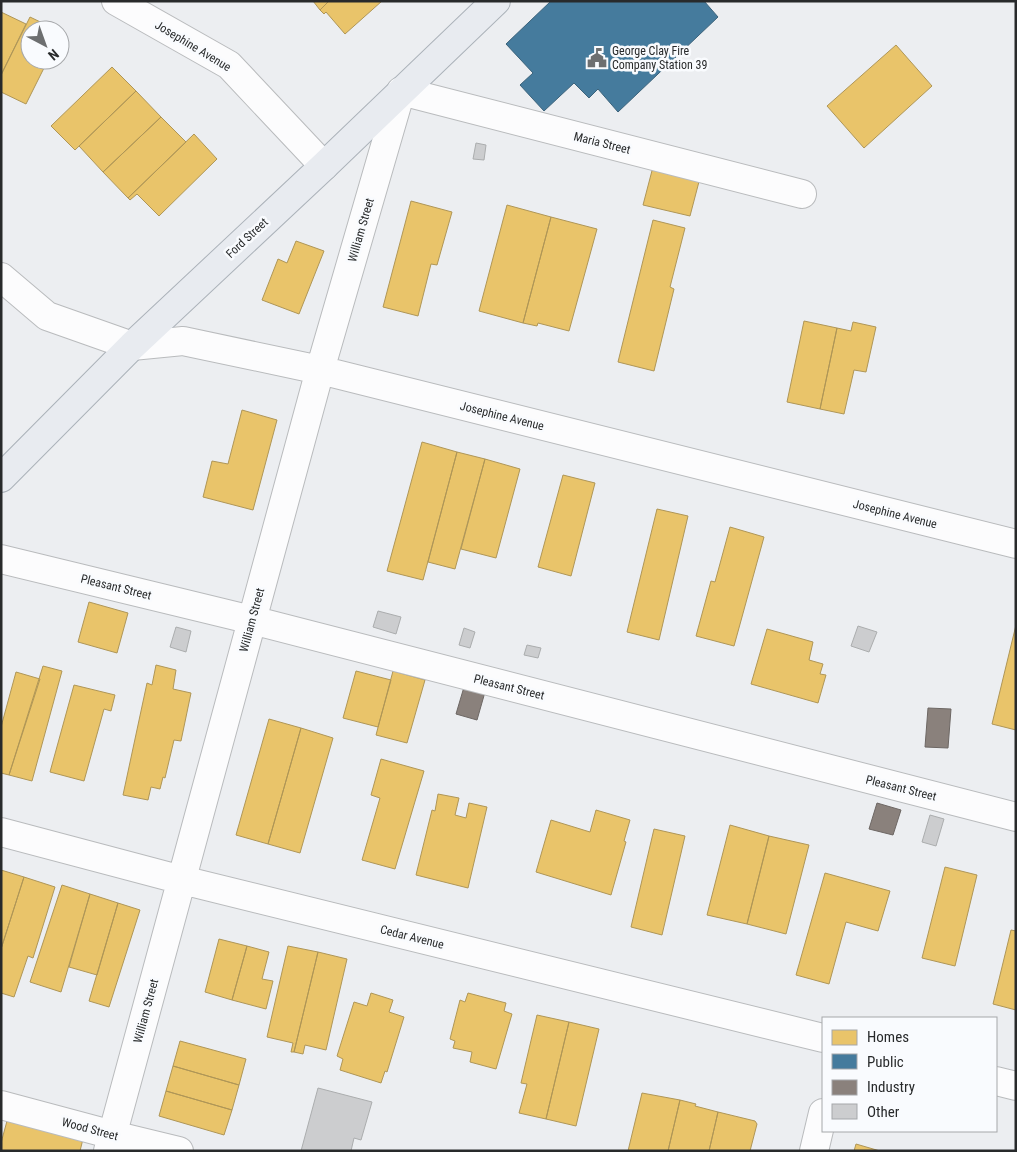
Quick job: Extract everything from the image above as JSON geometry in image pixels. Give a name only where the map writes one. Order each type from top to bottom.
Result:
[{"type":"main road","name":"Ford Street","points":[[1,478],[132,346],[496,1]]},
{"type":"street","name":"Josephine Avenue","points":[[116,1],[229,65],[324,166]]},
{"type":"street","name":"Maria Street","points":[[401,91],[802,194]]},
{"type":"street","name":"William Street","points":[[110,1143],[320,370],[401,91]]},
{"type":"street","name":"Josephine Avenue","points":[[1,277],[47,316],[132,346],[183,341],[320,370],[1016,544]]},
{"type":"street","name":"Pleasant Street","points":[[1,559],[252,620],[1016,817]]},
{"type":"street","name":"Cedar Avenue","points":[[1,832],[182,880],[822,1038]]},
{"type":"street","points":[[997,1081],[1016,1086]]},
{"type":"street","name":"Wood Street","points":[[1,1105],[110,1143],[179,1151]]},
{"type":"street","points":[[814,1151],[822,1117]]},
{"type":"building: Homes","points":[[313,1],[329,1],[320,10]]},
{"type":"building: Homes","points":[[329,1],[382,1],[345,34],[326,12],[324,14],[320,10]]},
{"type":"building: Homes","points":[[1,12],[20,21],[20,36],[1,75]]},
{"type":"building: Homes","points":[[20,37],[20,70],[43,70],[26,104],[1,92],[1,75]]},
{"type":"building: Homes","points":[[896,45],[932,86],[864,148],[827,106]]},
{"type":"building: Homes","points":[[112,67],[136,91],[75,150],[51,126]]},
{"type":"building: Homes","points":[[136,91],[161,117],[103,172],[79,146]]},
{"type":"building: Homes","points":[[161,117],[186,142],[128,198],[103,172]]},
{"type":"building: Homes","points":[[194,134],[217,159],[159,216],[137,194],[130,200],[128,198]]},
{"type":"building: Homes","points":[[654,163],[701,174],[690,216],[643,205]]},
{"type":"building: Homes","points":[[411,201],[452,212],[437,265],[431,264],[418,316],[383,307]]},
{"type":"building: Homes","points":[[507,205],[551,217],[523,323],[479,311]]},
{"type":"building: Homes","points":[[551,217],[597,229],[569,331],[538,323],[537,326],[523,323]]},
{"type":"building: Homes","points":[[653,220],[685,228],[670,287],[674,289],[654,371],[618,362]]},
{"type":"building: Homes","points":[[296,241],[324,251],[299,314],[262,300],[278,259],[287,263]]},
{"type":"building: Homes","points":[[804,321],[837,328],[820,409],[787,402]]},
{"type":"building: Homes","points":[[853,322],[876,327],[866,372],[854,370],[844,414],[820,409],[837,328],[851,331]]},
{"type":"building: Homes","points":[[242,410],[277,420],[253,510],[203,497],[212,461],[228,464]]},
{"type":"building: Homes","points":[[422,442],[457,452],[423,580],[387,571]]},
{"type":"building: Homes","points":[[457,452],[485,459],[455,569],[428,562]]},
{"type":"building: Homes","points":[[485,459],[520,469],[496,558],[461,549]]},
{"type":"building: Homes","points":[[563,475],[595,483],[571,576],[538,567]]},
{"type":"building: Homes","points":[[657,509],[688,516],[659,640],[627,632]]},
{"type":"building: Homes","points":[[730,527],[764,537],[734,646],[696,636],[711,581],[715,582]]},
{"type":"building: Homes","points":[[89,602],[128,613],[117,653],[78,642]]},
{"type":"building: Homes","points":[[1016,625],[1016,730],[992,724]]},
{"type":"building: Homes","points":[[767,629],[813,642],[809,660],[823,664],[820,674],[826,675],[818,703],[751,684]]},
{"type":"building: Homes","points":[[156,665],[176,670],[173,689],[191,693],[181,741],[174,740],[165,778],[163,777],[160,789],[151,787],[148,800],[123,795],[147,683],[152,685]]},
{"type":"building: Homes","points":[[43,666],[62,671],[32,781],[9,775]]},
{"type":"building: Homes","points":[[356,671],[391,680],[378,727],[343,718]]},
{"type":"building: Homes","points":[[393,671],[425,680],[407,743],[376,735]]},
{"type":"building: Homes","points":[[16,672],[40,679],[9,775],[1,773],[1,727]]},
{"type":"building: Homes","points":[[74,685],[115,695],[111,711],[104,709],[84,781],[50,772]]},
{"type":"building: Homes","points":[[269,719],[301,728],[268,844],[236,835]]},
{"type":"building: Homes","points":[[301,728],[333,738],[300,853],[268,844]]},
{"type":"building: Homes","points":[[381,759],[424,771],[395,869],[362,860],[380,798],[371,795]]},
{"type":"building: Homes","points":[[438,794],[459,798],[455,815],[466,818],[469,803],[487,807],[468,888],[416,875],[432,810],[435,811]]},
{"type":"building: Homes","points":[[596,810],[630,820],[624,841],[626,842],[611,895],[536,872],[551,820],[590,832]]},
{"type":"building: Homes","points":[[730,825],[769,836],[747,924],[707,915]]},
{"type":"building: Homes","points":[[654,829],[685,836],[662,935],[631,927]]},
{"type":"building: Homes","points":[[769,836],[809,845],[786,934],[747,924]]},
{"type":"building: Homes","points":[[945,867],[977,875],[955,966],[922,958]]},
{"type":"building: Homes","points":[[1,870],[24,877],[1,949]]},
{"type":"building: Homes","points":[[825,873],[890,891],[878,931],[846,922],[829,984],[796,975]]},
{"type":"building: Homes","points":[[24,877],[55,887],[33,958],[28,956],[14,997],[1,993],[1,949]]},
{"type":"building: Homes","points":[[62,885],[90,894],[61,992],[30,982]]},
{"type":"building: Homes","points":[[90,894],[118,903],[97,975],[69,967]]},
{"type":"building: Homes","points":[[118,903],[140,910],[109,1007],[89,1001]]},
{"type":"building: Homes","points":[[1011,930],[1016,931],[1016,1010],[993,1004]]},
{"type":"building: Homes","points":[[219,939],[247,946],[232,1000],[205,992]]},
{"type":"building: Homes","points":[[247,946],[269,952],[262,979],[273,981],[266,1009],[232,1000]]},
{"type":"building: Homes","points":[[288,946],[318,952],[294,1052],[291,1052],[293,1043],[267,1037]]},
{"type":"building: Homes","points":[[318,952],[347,959],[326,1050],[305,1045],[303,1054],[294,1052]]},
{"type":"building: Homes","points":[[371,993],[393,1000],[389,1012],[404,1017],[387,1072],[385,1071],[381,1083],[340,1070],[343,1059],[337,1056],[354,1002],[367,1006]]},
{"type":"building: Homes","points":[[468,993],[506,1003],[504,1011],[512,1014],[496,1069],[470,1062],[472,1052],[453,1048],[455,1041],[450,1039],[460,1000],[465,1002]]},
{"type":"building: Homes","points":[[537,1015],[569,1022],[546,1119],[519,1113],[527,1084],[521,1083]]},
{"type":"building: Homes","points":[[569,1022],[599,1029],[576,1126],[546,1119]]},
{"type":"building: Homes","points":[[180,1041],[246,1059],[239,1085],[173,1066]]},
{"type":"building: Homes","points":[[173,1066],[239,1085],[232,1110],[166,1091]]},
{"type":"building: Homes","points":[[166,1091],[232,1110],[224,1135],[159,1116]]},
{"type":"building: Homes","points":[[642,1093],[680,1100],[668,1151],[628,1151]]},
{"type":"building: Homes","points":[[680,1100],[718,1112],[709,1151],[668,1151]]},
{"type":"building: Homes","points":[[718,1112],[755,1121],[757,1124],[750,1151],[709,1151]]},
{"type":"building: Homes","points":[[7,1121],[30,1127],[85,1131],[80,1151],[1,1151],[1,1143]]},
{"type":"building: Homes","points":[[856,1144],[880,1151],[854,1151]]},
{"type":"building: Public","name":"George Clay Fire Company Station 39","points":[[551,1],[704,1],[718,17],[618,112],[598,89],[589,98],[574,83],[544,111],[520,85],[533,73],[506,44]]},
{"type":"building: Industry","points":[[464,687],[485,692],[477,720],[456,714]]},
{"type":"building: Industry","points":[[928,708],[951,709],[948,748],[925,747]]},
{"type":"building: Industry","points":[[877,803],[901,810],[893,835],[869,829]]},
{"type":"building: Other","points":[[476,143],[486,145],[484,160],[473,159]]},
{"type":"building: Other","points":[[378,611],[401,617],[396,634],[373,627]]},
{"type":"building: Other","points":[[858,626],[877,632],[869,652],[851,646]]},
{"type":"building: Other","points":[[176,627],[191,631],[186,652],[170,647]]},
{"type":"building: Other","points":[[464,628],[475,632],[470,648],[459,645]]},
{"type":"building: Other","points":[[527,645],[541,648],[538,658],[524,655]]},
{"type":"building: Other","points":[[930,815],[944,819],[936,846],[922,842]]},
{"type":"building: Other","points":[[318,1088],[372,1102],[361,1140],[354,1138],[351,1151],[301,1151]]},
{"type":"place","name":"George Clay Fire Company Station 39","points":[[597,58]]}]
